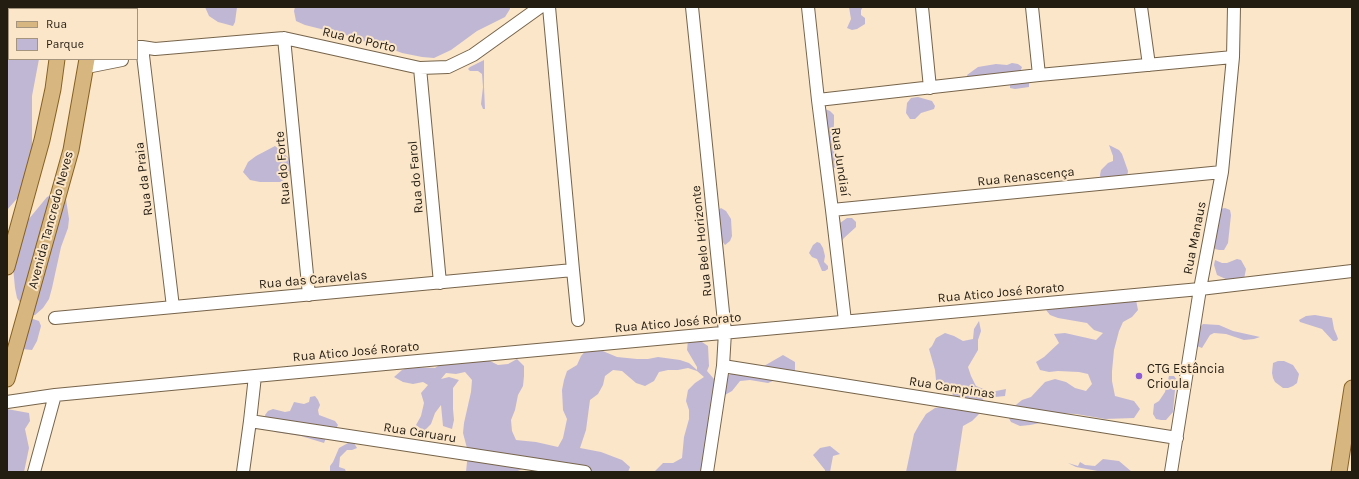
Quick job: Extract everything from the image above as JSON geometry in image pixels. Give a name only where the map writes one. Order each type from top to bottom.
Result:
[{"type":"main road","points":[[7,268],[42,140],[53,89],[57,60]]},
{"type":"main road","name":"Avenida Tancredo Neves","points":[[7,379],[71,150],[87,63]]},
{"type":"main road","points":[[1339,472],[1352,388]]},
{"type":"street","name":"Rua do Porto","points":[[140,52],[155,49],[284,38],[420,68],[448,67],[473,55],[540,7]]},
{"type":"street","points":[[549,7],[572,270],[578,320]]},
{"type":"street","name":"Rua Belo Horizonte","points":[[692,7],[725,332],[723,366],[707,472]]},
{"type":"street","name":"Rua Jundiaí","points":[[808,7],[845,321]]},
{"type":"street","points":[[922,7],[930,88]]},
{"type":"street","points":[[1032,7],[1039,75]]},
{"type":"street","points":[[1142,7],[1149,65]]},
{"type":"street","name":"Rua Manaus","points":[[1172,472],[1200,288],[1222,172],[1233,56],[1234,7]]},
{"type":"street","name":"Rua do Forte","points":[[284,38],[309,295]]},
{"type":"street","name":"Rua da Praia","points":[[140,52],[173,307]]},
{"type":"street","points":[[818,100],[1039,75],[1233,56]]},
{"type":"street","points":[[87,63],[122,60]]},
{"type":"street","name":"Rua do Farol","points":[[420,68],[440,283]]},
{"type":"street","name":"Rua Renascença","points":[[832,210],[1222,172]]},
{"type":"street","name":"Rua das Caravelas","points":[[55,318],[572,270]]},
{"type":"street","name":"Rua Atico José Rorato","points":[[7,402],[54,395],[1200,288],[1352,271]]},
{"type":"street","name":"Rua Campinas","points":[[723,366],[1177,438]]},
{"type":"street","points":[[243,472],[255,376]]},
{"type":"street","points":[[34,472],[54,395]]},
{"type":"street","name":"Rua Caruaru","points":[[250,421],[585,472]]},
{"type":"green space","points":[[205,7],[237,7],[233,26],[218,22],[209,16]]},
{"type":"green space","points":[[295,7],[510,7],[510,9],[505,17],[477,31],[451,50],[434,58],[402,53],[381,45],[305,25],[296,21],[294,11]]},
{"type":"green space","points":[[849,7],[863,7],[861,10],[861,15],[865,18],[865,24],[857,29],[852,30],[847,28],[851,19]]},
{"type":"green space","points":[[8,34],[8,60],[39,60],[32,96],[32,157],[21,194],[7,210]]},
{"type":"green space","points":[[484,60],[485,109],[483,109],[481,104],[483,87],[482,74],[478,71],[470,71],[468,69]]},
{"type":"green space","points":[[1012,63],[1018,64],[1022,67],[1020,72],[1029,82],[1029,87],[1015,89],[1010,88],[1010,83],[968,80],[967,75],[978,67],[996,64],[1007,65]]},
{"type":"green space","points":[[918,97],[932,101],[935,106],[934,109],[921,113],[915,119],[910,119],[906,113],[907,103],[911,98]]},
{"type":"green space","points":[[825,109],[834,115],[833,134],[835,154],[837,159],[842,162],[842,167],[832,167],[821,112]]},
{"type":"green space","points":[[1109,145],[1119,150],[1122,154],[1128,171],[1127,177],[1101,180],[1101,170],[1108,163],[1113,161],[1113,156]]},
{"type":"green space","points":[[275,146],[289,158],[292,168],[289,177],[280,182],[260,182],[250,180],[243,172],[248,162]]},
{"type":"green space","points":[[60,191],[66,199],[69,219],[52,288],[49,299],[43,308],[35,315],[26,316],[23,307],[17,298],[13,267],[23,229],[28,220],[47,197]]},
{"type":"green space","points":[[721,208],[726,211],[731,219],[732,236],[730,241],[725,245],[722,241],[717,211]]},
{"type":"green space","points":[[1225,208],[1230,210],[1231,215],[1228,243],[1224,250],[1219,250],[1215,249],[1213,243],[1220,209]]},
{"type":"green space","points":[[847,218],[852,218],[856,222],[856,227],[841,242],[838,227],[840,223]]},
{"type":"green space","points":[[817,242],[820,243],[823,248],[825,256],[824,262],[828,266],[828,269],[825,271],[822,271],[817,259],[812,257],[809,253],[813,245]]},
{"type":"green space","points":[[1237,259],[1241,260],[1246,269],[1244,279],[1230,281],[1217,275],[1214,265],[1215,260],[1222,263],[1227,263]]},
{"type":"green space","points":[[1136,300],[1138,310],[1132,317],[1123,322],[1119,331],[1114,350],[1112,371],[1115,396],[1134,401],[1140,409],[1134,418],[1105,419],[1076,414],[1056,413],[1047,415],[1040,423],[1030,425],[1020,426],[1011,422],[1006,413],[1022,400],[1031,397],[1045,382],[1055,379],[1086,391],[1092,384],[1088,374],[1079,372],[1049,372],[1040,370],[1036,362],[1044,357],[1059,343],[1054,334],[1065,333],[1096,340],[1103,333],[1094,330],[1087,323],[1058,318],[1050,315],[1043,306]]},
{"type":"green space","points":[[1315,315],[1332,318],[1338,339],[1336,341],[1333,341],[1322,329],[1300,322],[1299,320],[1306,316]]},
{"type":"green space","points":[[27,317],[39,321],[41,326],[37,341],[32,350],[22,349]]},
{"type":"green space","points":[[979,321],[981,331],[978,340],[978,350],[968,367],[971,376],[976,386],[986,390],[996,391],[1006,389],[1005,396],[995,397],[987,394],[981,402],[979,414],[972,421],[963,426],[956,472],[906,472],[914,434],[919,425],[926,414],[935,408],[945,406],[953,398],[952,389],[942,386],[936,380],[935,370],[929,349],[936,338],[945,333],[963,341],[973,339],[974,329]]},
{"type":"green space","points":[[1203,324],[1219,325],[1233,331],[1260,337],[1244,340],[1226,334],[1214,333],[1210,335],[1202,348],[1197,346],[1194,342],[1200,327]]},
{"type":"green space","points":[[688,340],[699,340],[708,346],[709,366],[707,371],[714,379],[725,377],[744,367],[764,366],[783,355],[795,362],[795,372],[768,383],[750,380],[740,381],[732,391],[723,396],[704,472],[654,472],[663,463],[673,463],[682,458],[684,437],[689,419],[689,410],[686,401],[688,390],[704,377],[697,371],[688,368],[659,372],[654,381],[645,386],[636,383],[622,371],[613,370],[605,376],[603,385],[598,394],[590,400],[586,430],[580,448],[601,452],[622,460],[630,467],[628,472],[567,472],[525,468],[515,472],[466,472],[468,452],[463,433],[472,380],[465,372],[456,374],[446,373],[441,379],[449,377],[459,380],[453,388],[454,420],[452,429],[443,426],[441,405],[435,413],[431,424],[424,431],[416,425],[421,416],[424,403],[421,393],[428,385],[423,382],[413,384],[403,382],[394,377],[402,370],[411,367],[435,368],[444,362],[488,360],[498,365],[508,364],[517,359],[524,366],[524,376],[523,386],[518,395],[511,420],[512,431],[516,440],[536,442],[558,447],[563,438],[567,419],[563,410],[562,390],[564,380],[567,371],[577,365],[581,356],[588,348],[598,349],[617,357],[648,359],[658,357],[680,360],[689,363],[697,370],[697,367],[687,350]]},
{"type":"green space","points":[[1284,361],[1293,365],[1299,374],[1297,383],[1293,386],[1283,388],[1275,382],[1272,373],[1273,363]]},
{"type":"green space","points":[[1169,376],[1174,376],[1177,380],[1178,386],[1175,390],[1173,412],[1166,420],[1156,419],[1153,414],[1154,404],[1159,401],[1165,392]]},
{"type":"green space","points":[[315,396],[320,405],[318,410],[319,415],[335,421],[338,425],[326,438],[324,443],[301,436],[275,432],[271,429],[265,415],[268,411],[273,409],[285,412],[290,411],[294,402],[304,404],[309,402],[310,397]]},
{"type":"green space","points":[[7,409],[29,413],[30,421],[25,429],[29,448],[24,472],[7,472]]},
{"type":"green space","points":[[348,443],[354,443],[357,448],[347,450],[340,457],[339,467],[345,469],[346,472],[330,472],[330,466],[339,448]]},
{"type":"green space","points":[[830,446],[840,454],[833,456],[830,472],[825,472],[813,455],[820,448]]},
{"type":"green space","points":[[1103,459],[1119,461],[1132,472],[1103,472],[1076,467],[1068,463],[1078,466],[1080,462],[1085,465],[1095,466]]},
{"type":"place","name":"CTG Estância Crioula","points":[[1139,376]]}]
